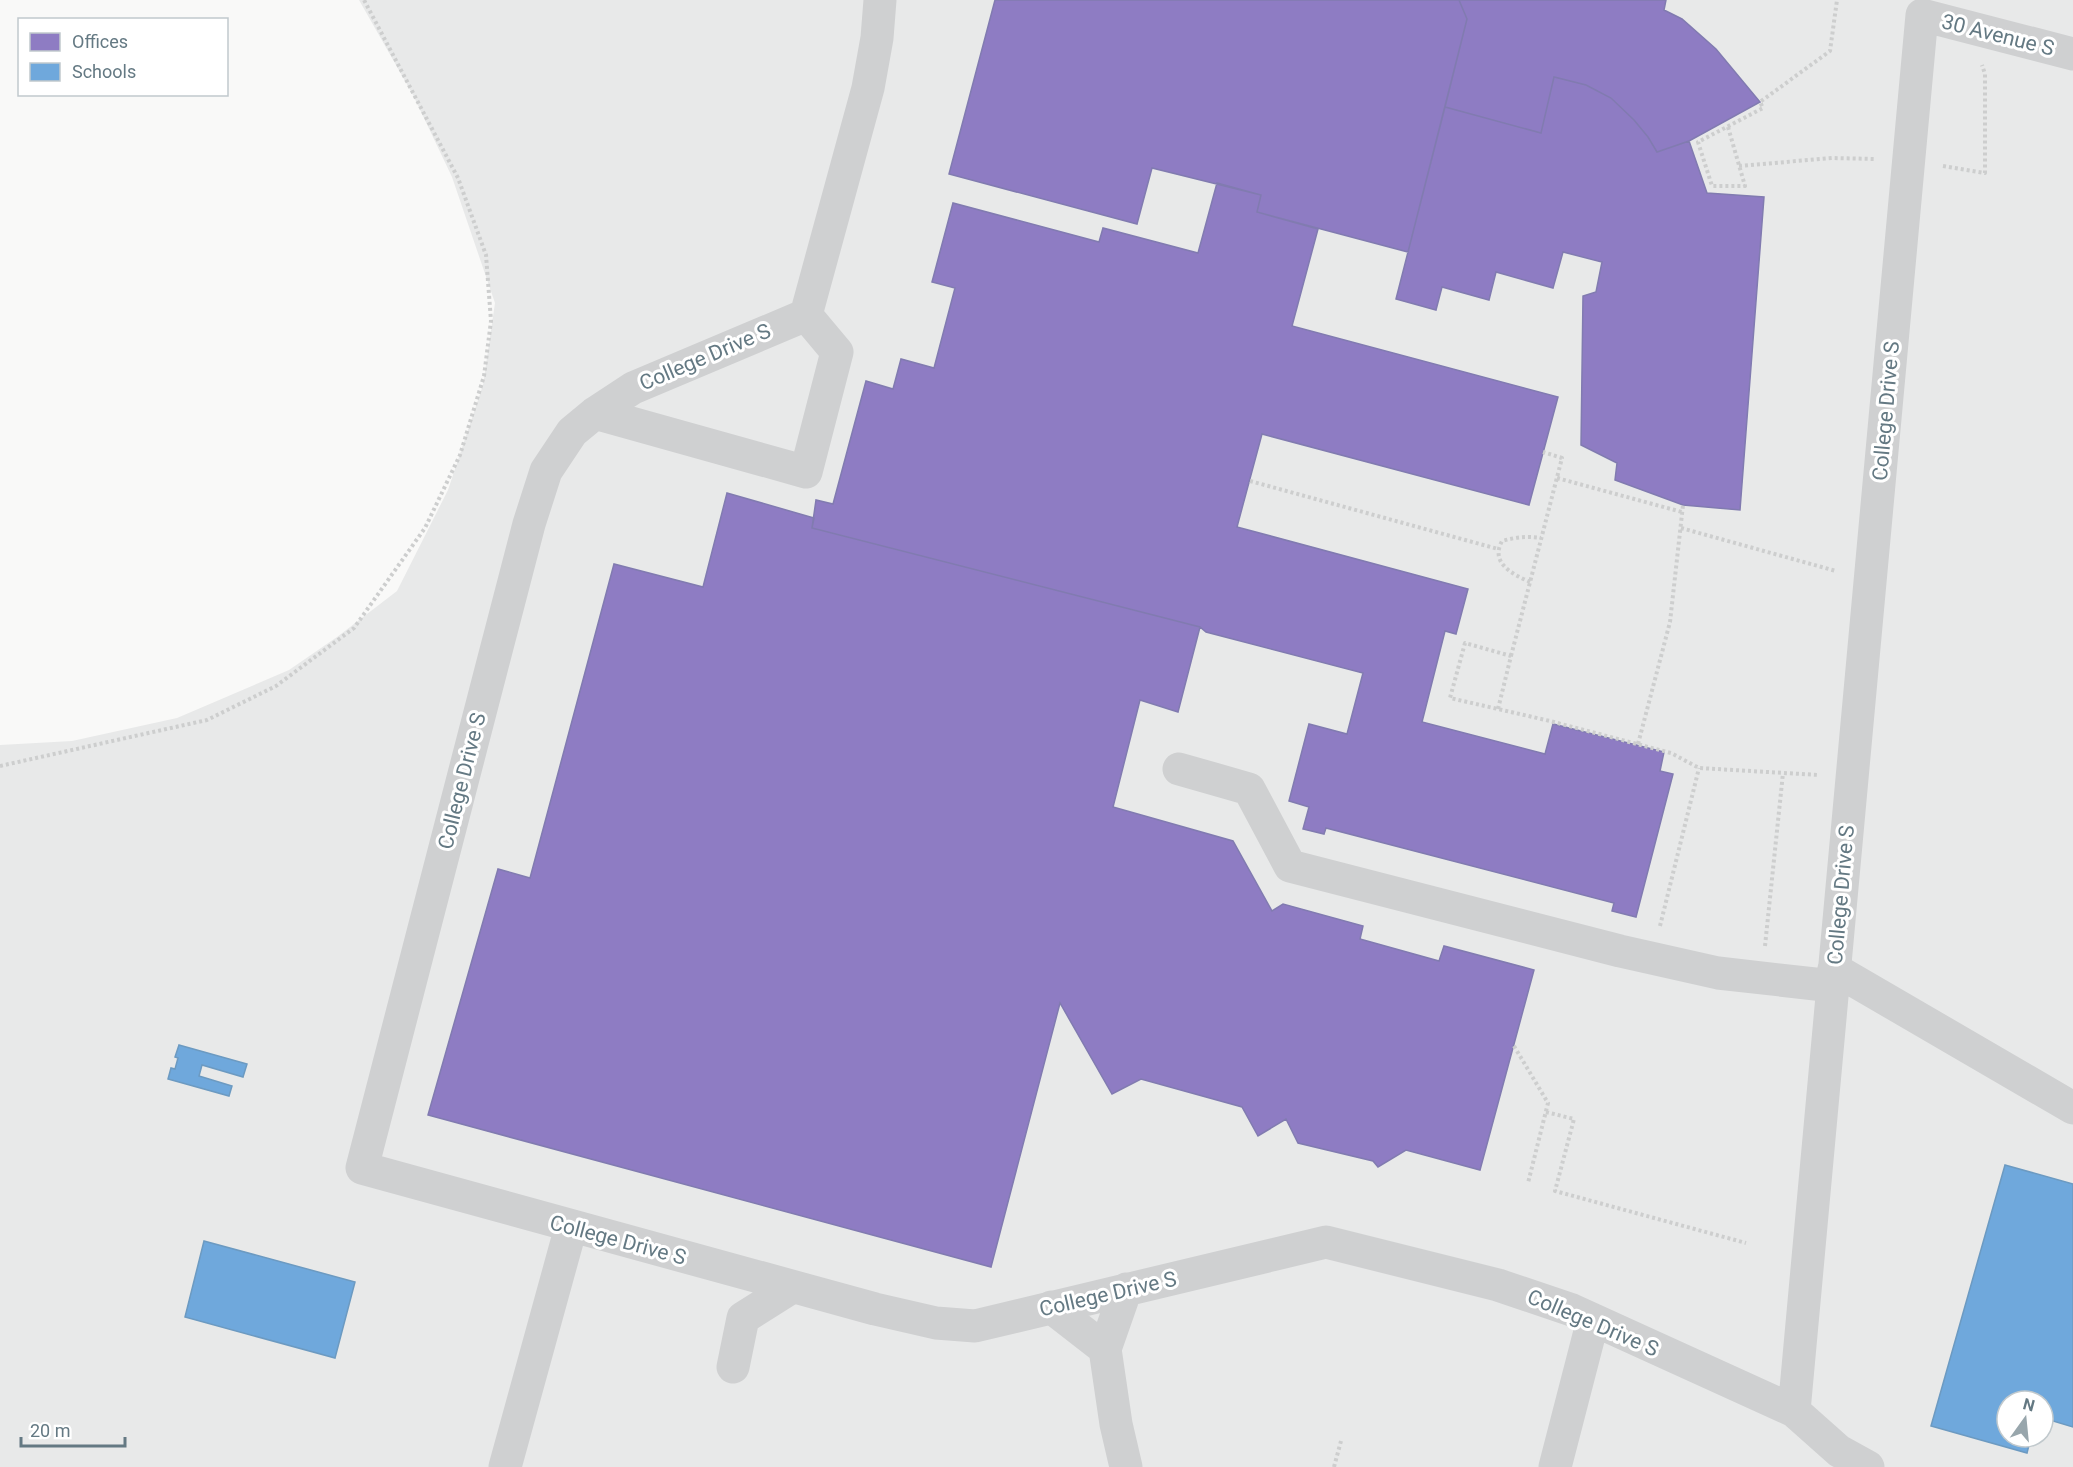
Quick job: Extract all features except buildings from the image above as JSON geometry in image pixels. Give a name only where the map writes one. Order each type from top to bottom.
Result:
[{"type":"street","points":[[595,413],[806,472],[837,352],[806,315],[868,88],[878,38],[879,0]]},
{"type":"street","name":"College Drive S","points":[[806,315],[633,388],[595,413],[572,432],[546,471],[530,524],[362,1168],[875,1309],[936,1323],[975,1326],[1326,1242],[1542,1298],[1794,1411],[1922,15]]},
{"type":"street","name":"30 Avenue S","points":[[1922,15],[2073,54]]},
{"type":"street","points":[[1179,769],[1249,789],[1290,866],[1719,973],[1762,979],[1834,977],[2073,1108]]},
{"type":"street","points":[[505,1467],[571,1227]]},
{"type":"street","points":[[708,1264],[743,1318]]},
{"type":"street","points":[[732,1367],[743,1318],[792,1287]]},
{"type":"street","points":[[1126,1290],[1105,1349],[1116,1424],[1126,1467]]},
{"type":"street","points":[[1051,1307],[1105,1349]]},
{"type":"street","points":[[1555,1467],[1593,1320]]},
{"type":"street","points":[[1794,1411],[1839,1451],[1868,1467]]},
{"type":"path","points":[[0,766],[207,720],[276,686],[354,628],[425,528],[460,455],[484,376],[491,321],[486,255],[458,178],[364,0]]},
{"type":"path","points":[[1728,127],[1745,186],[1712,186],[1698,142],[1762,108],[1760,102],[1830,51],[1837,0]]},
{"type":"path","points":[[1739,166],[1832,158],[1909,160],[1985,173],[1985,74],[1981,63]]},
{"type":"path","points":[[1498,710],[1562,458],[1543,452]]},
{"type":"path","points":[[1557,478],[1682,512]]},
{"type":"path","points":[[1250,481],[1498,549]]},
{"type":"path","points":[[1638,744],[1670,622],[1683,506]]},
{"type":"path","points":[[1680,528],[1870,580]]},
{"type":"path","points":[[1530,582],[1515,575],[1499,561],[1498,549],[1502,541],[1514,537],[1541,538]]},
{"type":"path","points":[[1511,656],[1465,643],[1450,698],[1550,721],[1671,753],[1699,768],[1852,778]]},
{"type":"path","points":[[1652,958],[1699,768]]},
{"type":"path","points":[[1762,979],[1783,773]]},
{"type":"path","points":[[1514,1046],[1548,1103],[1527,1183]]},
{"type":"path","points":[[1546,1112],[1574,1119],[1555,1191],[1746,1243]]},
{"type":"path","points":[[1334,1467],[1341,1441]]},
{"type":"shaded area","points":[[359,0],[2073,0],[2073,1467],[0,1467],[0,745],[72,741],[177,718],[289,670],[397,591],[448,490],[483,385],[495,303],[452,177],[413,95]]}]
